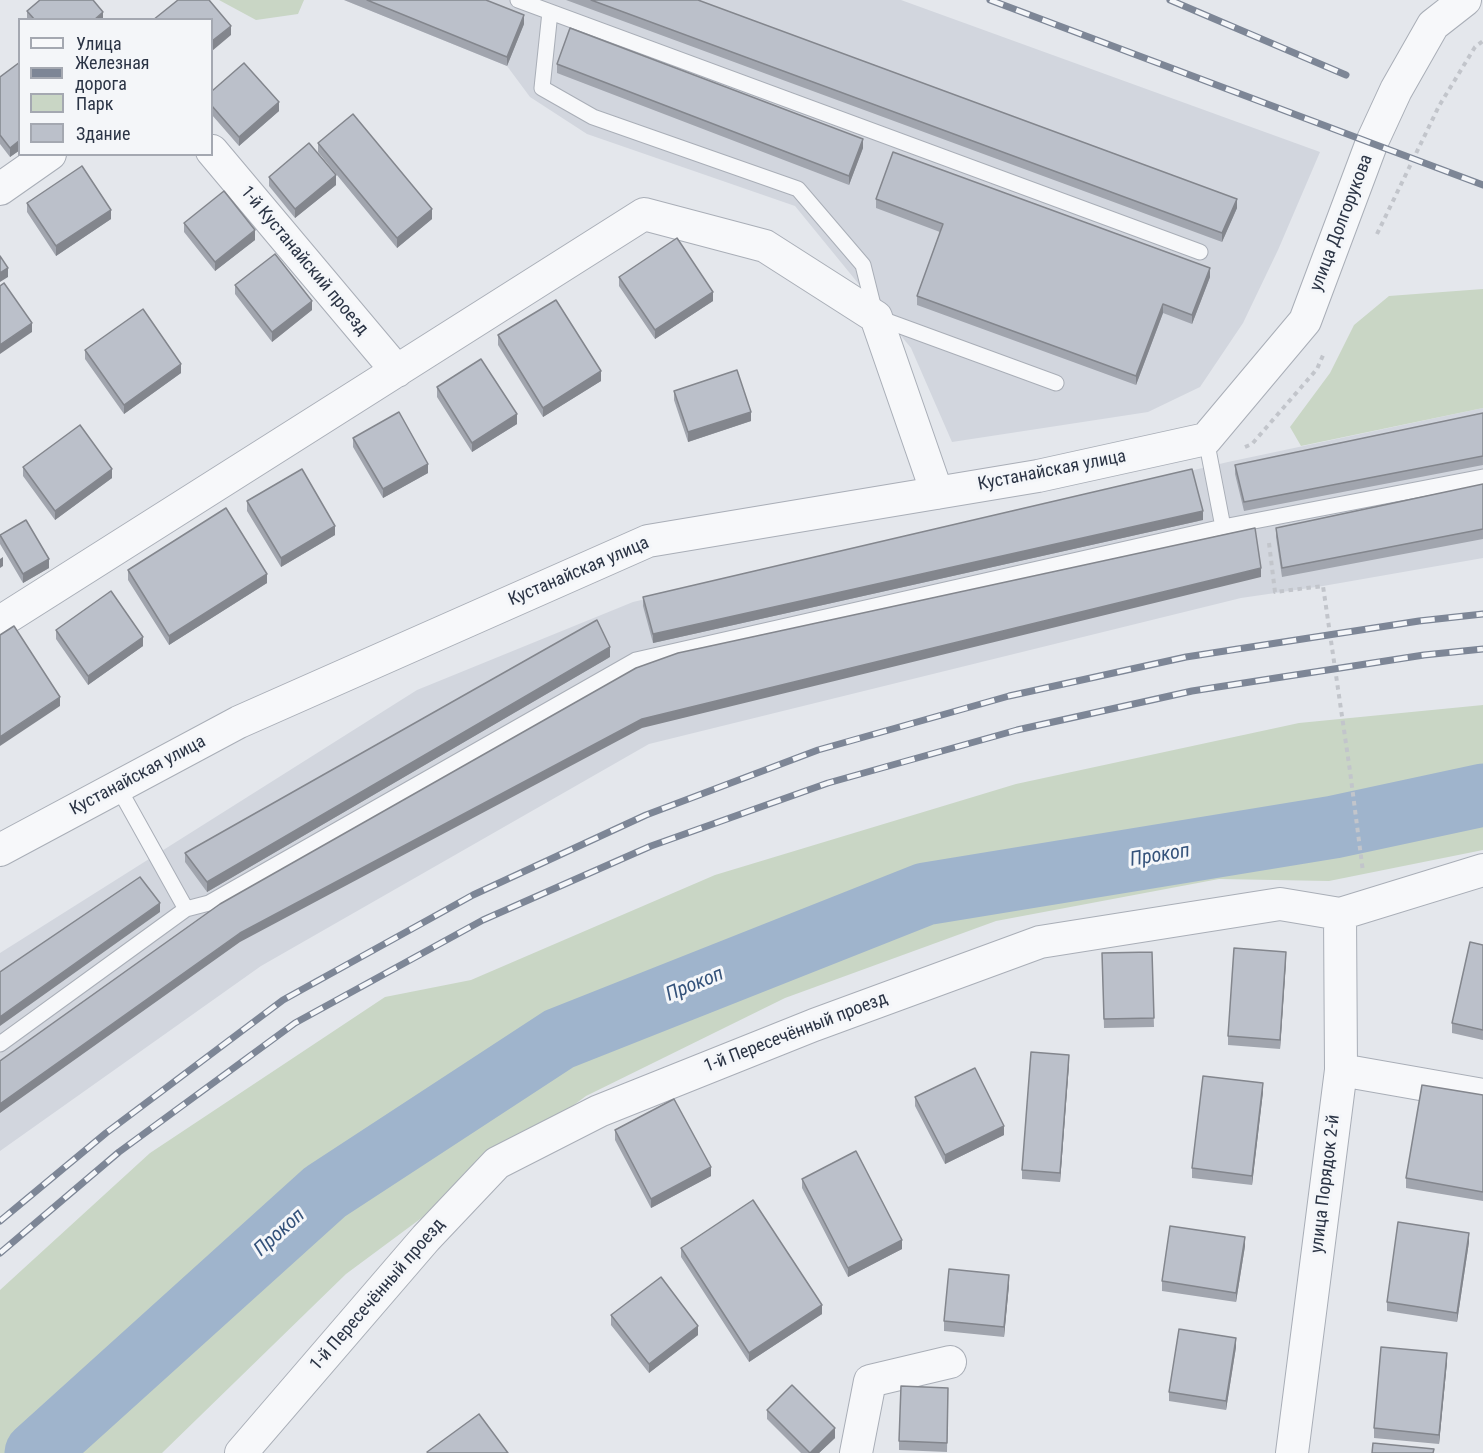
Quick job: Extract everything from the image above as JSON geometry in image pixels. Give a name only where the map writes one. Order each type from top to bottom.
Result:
[{"type":"street","name":"улица Долгорукова","points":[[1206,439],[1305,321],[1372,142],[1396,90],[1433,25],[1465,0]]},
{"type":"street","name":"1-й Кустанайский проезд","points":[[213,152],[397,372]]},
{"type":"street","points":[[0,189],[47,156]]},
{"type":"street","points":[[0,622],[644,214],[765,246],[876,317],[937,493]]},
{"type":"street","name":"Кустанайская улица","points":[[0,850],[240,722],[648,541],[1038,477],[1206,439]]},
{"type":"street","name":"1-й Пересечённый проезд","points":[[241,1453],[426,1238],[497,1163],[599,1111],[814,1025],[1040,942],[1280,904],[1340,914],[1483,870]]},
{"type":"street","name":"улица Порядок 2-й","points":[[1292,1453],[1341,1070],[1340,914]]},
{"type":"street","points":[[1341,1070],[1483,1095]]},
{"type":"street","points":[[856,1453],[870,1381],[950,1362]]},
{"type":"lane","points":[[518,0],[1200,252]]},
{"type":"lane","points":[[550,12],[542,88],[593,117],[798,189],[863,265],[876,317],[1056,383]]},
{"type":"lane","points":[[1206,439],[1223,527]]},
{"type":"lane","points":[[0,1044],[186,909],[209,903],[636,660],[1223,527],[1483,477]]},
{"type":"lane","points":[[118,787],[186,909]]},
{"type":"path","points":[[1415,159],[1439,106],[1476,46],[1483,41]]},
{"type":"path","points":[[1266,519],[1275,592],[1323,586],[1363,873]]},
{"type":"shaded area","points":[[344,0],[901,0],[1320,152],[1278,250],[1243,323],[1200,387],[1148,412],[952,442],[911,348],[795,206],[587,134],[530,97],[507,66]]},
{"type":"shaded area","points":[[1483,408],[1483,558],[1241,598],[649,744],[261,966],[0,1151],[0,953],[417,690],[633,602],[1228,462]]},
{"type":"green space","points":[[219,0],[304,0],[298,14],[256,20]]},
{"type":"green space","points":[[1483,289],[1483,408],[1301,446],[1290,427],[1330,373],[1354,325],[1389,296]]},
{"type":"green space","points":[[1483,705],[1483,850],[1329,881],[1219,879],[996,921],[785,998],[586,1096],[346,1274],[162,1453],[0,1453],[0,1290],[150,1153],[385,997],[471,980],[715,875],[1016,784],[1299,723]]},
{"type":"building","points":[[40,0],[93,0],[103,12],[96,18],[33,18],[27,11]]},
{"type":"building","points":[[178,0],[209,0],[231,26],[213,40],[213,18],[156,18]]},
{"type":"building","points":[[367,0],[486,0],[524,15],[507,57]]},
{"type":"building","points":[[591,0],[698,0],[1237,199],[1222,233]]},
{"type":"building","points":[[570,28],[863,139],[849,176],[557,64]]},
{"type":"building","points":[[244,63],[279,102],[239,137],[213,107],[213,90]]},
{"type":"building","points":[[18,64],[18,142],[10,148],[0,135],[0,77]]},
{"type":"building","points":[[353,114],[432,209],[397,238],[318,143]]},
{"type":"building","points":[[309,143],[336,175],[295,209],[269,177]]},
{"type":"building","points":[[893,152],[1210,268],[1192,315],[1163,304],[1136,376],[917,296],[943,224],[876,199]]},
{"type":"building","points":[[82,166],[111,210],[56,246],[27,203]]},
{"type":"building","points":[[224,191],[255,230],[215,262],[184,223]]},
{"type":"building","points":[[677,238],[713,292],[655,330],[619,277]]},
{"type":"building","points":[[275,254],[312,301],[272,332],[235,285]]},
{"type":"building","points":[[0,256],[8,268],[0,273]]},
{"type":"building","points":[[4,283],[32,323],[0,345],[0,286]]},
{"type":"building","points":[[556,300],[601,371],[543,408],[498,335]]},
{"type":"building","points":[[143,309],[181,364],[124,405],[85,350]]},
{"type":"building","points":[[481,359],[517,414],[472,443],[437,387]]},
{"type":"building","points":[[737,370],[751,412],[688,432],[674,391]]},
{"type":"building","points":[[399,412],[428,464],[383,489],[353,438]]},
{"type":"building","points":[[1483,413],[1483,456],[1244,502],[1235,465]]},
{"type":"building","points":[[80,425],[112,469],[55,511],[23,467]]},
{"type":"building","points":[[302,469],[335,526],[281,558],[247,501]]},
{"type":"building","points":[[1192,469],[1203,511],[653,634],[643,597]]},
{"type":"building","points":[[1483,484],[1483,529],[1282,568],[1276,528]]},
{"type":"building","points":[[226,508],[267,574],[169,636],[128,570]]},
{"type":"building","points":[[26,520],[49,559],[23,574],[0,535]]},
{"type":"building","points":[[1255,528],[1261,568],[642,719],[240,933],[0,1104],[0,1061],[220,904],[636,668],[678,653]]},
{"type":"building","points":[[111,591],[143,637],[88,676],[56,630]]},
{"type":"building","points":[[597,620],[610,647],[207,882],[185,853]]},
{"type":"building","points":[[14,626],[60,697],[0,737],[0,635]]},
{"type":"building","points":[[140,877],[160,903],[0,1017],[0,972]]},
{"type":"building","points":[[1470,942],[1483,945],[1483,1030],[1452,1023]]},
{"type":"building","points":[[1234,948],[1286,952],[1280,1040],[1228,1036]]},
{"type":"building","points":[[1152,952],[1154,1018],[1104,1019],[1102,953]]},
{"type":"building","points":[[1031,1052],[1069,1055],[1060,1173],[1022,1170]]},
{"type":"building","points":[[975,1068],[1004,1126],[945,1155],[915,1097]]},
{"type":"building","points":[[1203,1076],[1263,1083],[1252,1176],[1192,1168]]},
{"type":"building","points":[[1422,1085],[1483,1095],[1483,1192],[1406,1178]]},
{"type":"building","points":[[674,1099],[711,1167],[651,1199],[615,1130]]},
{"type":"building","points":[[856,1151],[902,1240],[848,1268],[802,1179]]},
{"type":"building","points":[[753,1200],[822,1305],[749,1353],[681,1248]]},
{"type":"building","points":[[1398,1222],[1469,1233],[1457,1313],[1387,1302]]},
{"type":"building","points":[[1170,1226],[1245,1237],[1236,1293],[1162,1281]]},
{"type":"building","points":[[949,1269],[1009,1275],[1004,1327],[944,1321]]},
{"type":"building","points":[[661,1277],[698,1326],[649,1364],[611,1315]]},
{"type":"building","points":[[1179,1329],[1236,1338],[1226,1401],[1169,1392]]},
{"type":"building","points":[[1381,1347],[1447,1353],[1439,1435],[1374,1428]]},
{"type":"building","points":[[792,1385],[835,1428],[810,1453],[767,1410]]},
{"type":"building","points":[[901,1386],[948,1388],[947,1443],[899,1441]]},
{"type":"building","points":[[479,1414],[508,1453],[427,1452]]},
{"type":"building","points":[[1373,1443],[1434,1449],[1433,1453],[1372,1453]]},
{"type":"waterway","name":"Прокоп","points":[[36,1453],[325,1192],[559,1039],[925,894],[1334,827],[1483,795]]},
{"type":"railway","points":[[990,0],[1483,185]]},
{"type":"railway","points":[[1170,0],[1346,75]]},
{"type":"railway","points":[[0,1221],[106,1133],[283,1000],[473,895],[646,815],[818,750],[1009,696],[1186,657],[1419,621],[1483,614]]},
{"type":"railway","points":[[0,1253],[119,1152],[295,1023],[483,920],[651,846],[828,783],[1017,730],[1192,691],[1424,655],[1483,649]]}]
